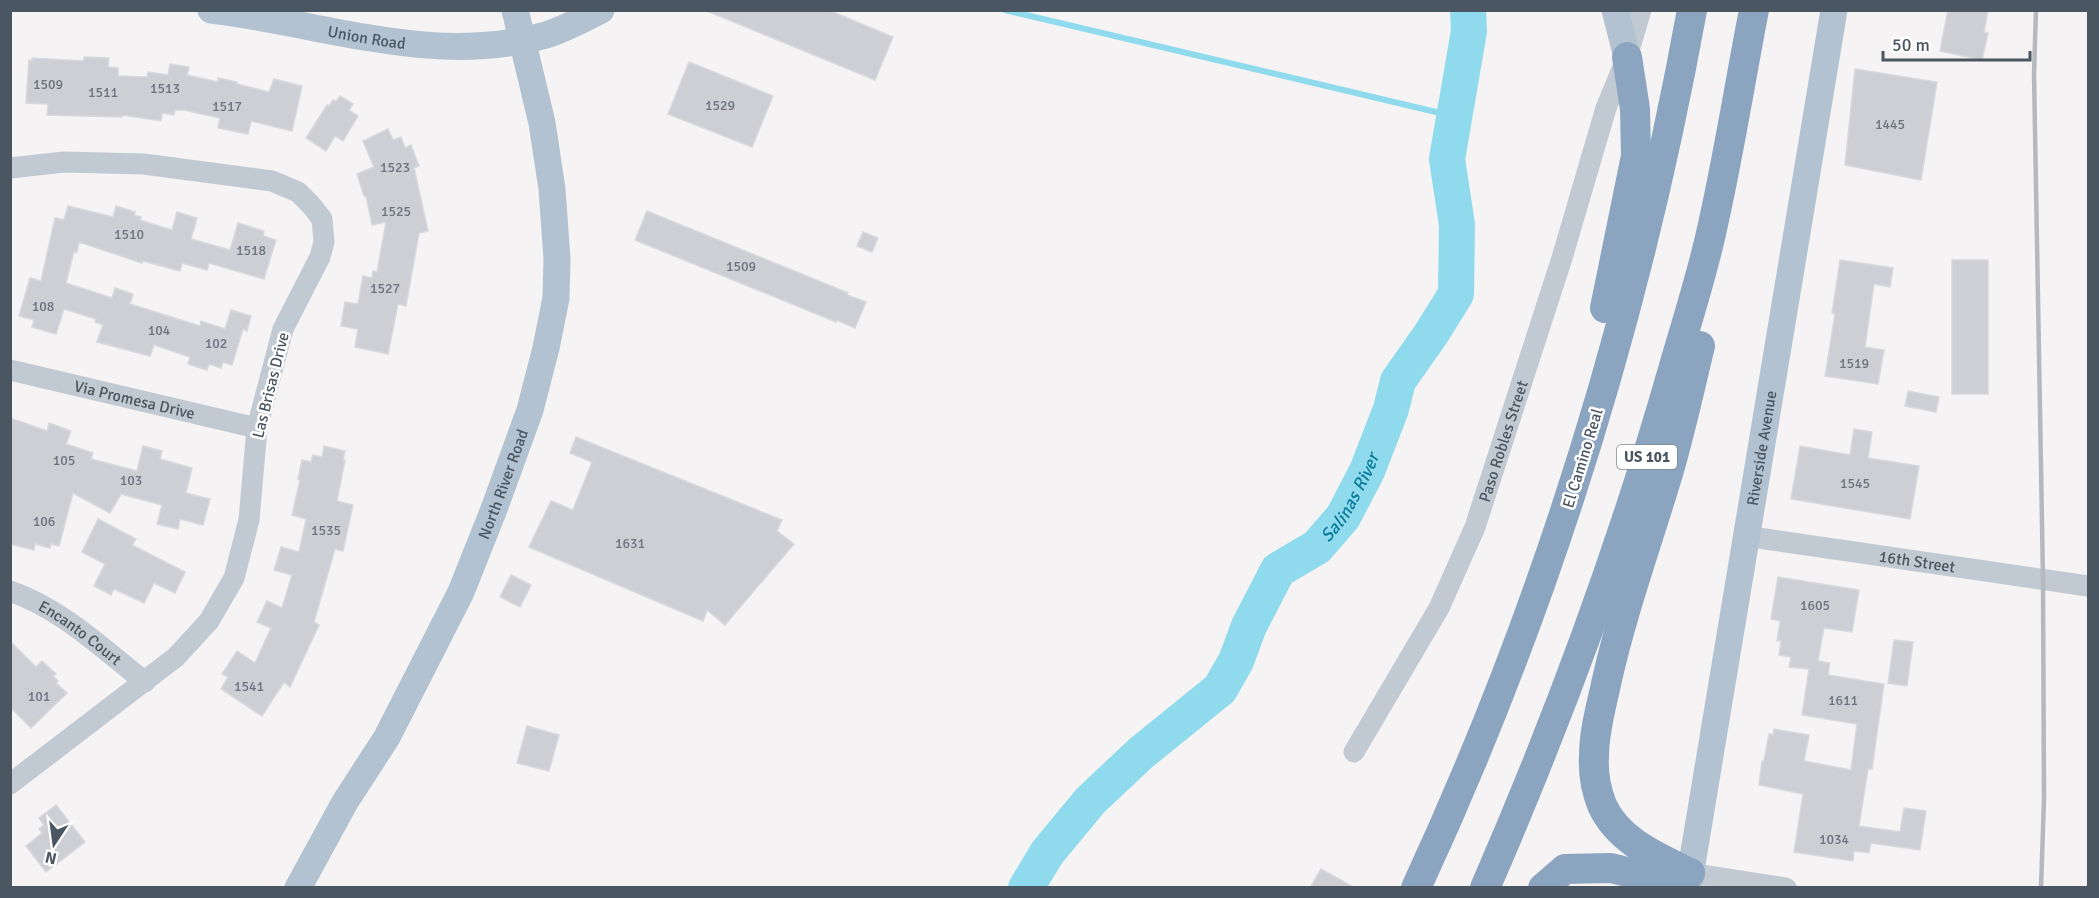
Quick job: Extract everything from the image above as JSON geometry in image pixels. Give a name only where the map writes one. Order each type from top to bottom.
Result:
[{"type":"highway","name":"El Camino Real","points":[[1416,888],[1474,760],[1512,665],[1574,487],[1625,311],[1655,195],[1692,10]]},
{"type":"highway","name":"US 101","points":[[1485,888],[1565,693],[1653,440],[1709,242],[1754,10]]},
{"type":"highway","points":[[1574,487],[1580,408],[1610,287],[1636,156],[1635,109],[1627,57]]},
{"type":"highway","points":[[1689,880],[1632,842],[1617,826],[1603,806],[1596,782],[1593,757],[1596,729],[1614,648],[1669,470],[1703,335],[1712,280],[1709,242]]},
{"type":"highway","points":[[1543,888],[1565,869],[1611,868],[1656,879],[1689,880]]},
{"type":"main road","name":"Union Road","points":[[211,10],[418,45],[466,47],[522,41]]},
{"type":"main road","name":"North River Road","points":[[298,888],[345,802],[387,737],[461,592],[530,410],[544,358],[556,298],[557,259],[552,189],[542,123],[515,10]]},
{"type":"main road","points":[[522,41],[549,34],[601,10]]},
{"type":"main road","name":"Paso Robles Street","points":[[1613,10],[1627,57]]},
{"type":"main road","name":"Riverside Avenue","points":[[1689,880],[1834,10]]},
{"type":"street","name":"Paso Robles Street","points":[[1606,108],[1613,53],[1613,10]]},
{"type":"street","name":"Paso Robles Street","points":[[1354,752],[1439,608],[1475,527],[1562,258],[1606,108],[1627,57],[1641,10]]},
{"type":"street","name":"Las Brisas Drive","points":[[10,168],[64,162],[132,164],[272,181],[298,192],[312,205],[322,219],[324,242],[320,257],[283,329],[257,428],[249,520],[234,578],[209,621],[176,657],[10,784]]},
{"type":"street","name":"Via Promesa Drive","points":[[10,370],[257,428]]},
{"type":"street","name":"16th Street","points":[[1745,537],[2088,586]]},
{"type":"street","name":"Encanto Court","points":[[10,591],[23,595],[63,618],[145,682]]},
{"type":"street","points":[[1689,880],[1786,888]]},
{"type":"water","points":[[1090,801],[1080,841],[1034,887],[1011,887],[1011,881],[1049,828]]},
{"type":"building","points":[[828,10],[893,37],[875,80],[707,11]]},
{"type":"building","points":[[1948,10],[1988,10],[1984,32],[1988,33],[1982,60],[1940,51]]},
{"type":"building","points":[[84,57],[109,58],[108,67],[118,68],[118,76],[147,77],[148,72],[168,75],[170,64],[189,67],[187,75],[218,82],[218,78],[269,92],[274,79],[302,86],[292,131],[251,121],[248,134],[218,128],[220,118],[184,110],[175,110],[174,115],[162,113],[161,121],[122,115],[122,117],[47,115],[48,104],[26,103],[29,60],[32,61],[32,58],[84,61]]},
{"type":"building","points":[[689,62],[773,96],[752,147],[668,114]]},
{"type":"building","points":[[1855,69],[1937,82],[1921,180],[1845,165]]},
{"type":"building","points":[[340,96],[353,104],[349,110],[358,116],[343,141],[335,136],[326,151],[306,138],[327,105],[329,106]]},
{"type":"building","points":[[388,129],[393,140],[401,137],[405,148],[411,145],[419,166],[414,168],[428,231],[419,233],[406,306],[398,304],[388,354],[355,347],[358,329],[341,326],[345,302],[358,304],[363,276],[372,278],[373,271],[377,272],[386,222],[372,225],[366,196],[364,196],[357,174],[374,167],[363,141]]},
{"type":"building","points":[[68,206],[113,217],[116,206],[135,212],[134,215],[141,217],[140,220],[172,230],[177,212],[197,218],[191,239],[230,250],[238,223],[264,231],[263,236],[276,240],[264,279],[209,263],[207,270],[182,263],[180,271],[143,261],[142,263],[79,242],[77,252],[74,251],[66,283],[112,298],[115,288],[133,294],[130,304],[200,326],[201,321],[225,329],[231,310],[251,316],[247,331],[243,329],[232,365],[223,362],[221,368],[209,364],[207,370],[188,364],[190,357],[154,345],[150,356],[97,342],[103,325],[95,322],[96,319],[64,309],[56,334],[32,327],[34,320],[19,316],[30,278],[41,281],[55,218],[64,220]]},
{"type":"building","points":[[647,211],[866,302],[855,328],[635,240]]},
{"type":"building","points":[[863,232],[878,238],[872,252],[857,246]]},
{"type":"building","points":[[1840,260],[1893,268],[1890,287],[1874,284],[1865,347],[1884,350],[1878,384],[1825,376],[1835,314],[1832,313]]},
{"type":"building","points":[[1952,260],[1988,260],[1988,394],[1952,394]]},
{"type":"building","points":[[1908,391],[1939,397],[1936,412],[1905,406]]},
{"type":"building","points":[[10,418],[47,431],[49,423],[71,431],[66,444],[93,453],[91,459],[137,471],[143,446],[162,451],[160,459],[192,468],[186,493],[210,499],[203,525],[180,519],[178,529],[157,524],[162,505],[121,494],[110,513],[73,493],[59,546],[51,544],[50,548],[35,544],[34,550],[10,544]]},
{"type":"building","points":[[1854,429],[1872,432],[1868,458],[1919,466],[1910,519],[1791,499],[1800,446],[1850,455]]},
{"type":"building","points":[[576,437],[782,520],[777,531],[794,544],[725,625],[707,610],[703,621],[529,547],[551,501],[573,510],[592,462],[570,453]]},
{"type":"building","points":[[324,446],[345,451],[337,501],[353,505],[343,551],[335,549],[314,622],[319,625],[290,687],[284,682],[262,716],[221,689],[228,677],[222,674],[237,651],[255,663],[271,628],[257,622],[267,601],[282,608],[292,575],[274,570],[281,547],[299,552],[306,519],[292,515],[302,460],[311,462],[313,455],[322,457]]},
{"type":"building","points":[[98,519],[136,539],[132,545],[185,572],[175,593],[154,583],[144,603],[114,589],[111,595],[94,586],[105,564],[82,552]]},
{"type":"building","points":[[511,575],[531,585],[520,607],[500,597]]},
{"type":"building","points":[[1778,577],[1859,590],[1852,632],[1824,628],[1818,661],[1830,663],[1828,675],[1884,684],[1872,769],[1868,769],[1859,826],[1900,832],[1904,808],[1926,811],[1920,850],[1871,843],[1869,853],[1854,851],[1853,861],[1794,852],[1803,794],[1759,785],[1769,734],[1773,735],[1774,729],[1809,735],[1804,761],[1851,770],[1857,724],[1802,715],[1809,669],[1789,667],[1791,657],[1779,655],[1781,641],[1777,641],[1780,621],[1771,619]]},
{"type":"building","points":[[1894,640],[1913,642],[1907,686],[1888,683]]},
{"type":"building","points":[[10,641],[36,667],[42,661],[56,674],[53,676],[58,681],[56,683],[67,693],[31,728],[10,707]]},
{"type":"building","points":[[527,726],[559,735],[549,771],[517,763]]},
{"type":"building","points":[[56,805],[85,842],[46,872],[26,846],[42,833],[39,829],[44,825],[39,818]]},
{"type":"building","points":[[1321,869],[1355,888],[1310,888]]},
{"type":"waterway","points":[[1005,10],[1453,116]]},
{"type":"waterway","name":"Salinas River","points":[[1026,888],[1047,853],[1090,801],[1141,753],[1220,689],[1236,661],[1249,626],[1278,570],[1317,547],[1343,517],[1367,471],[1391,409],[1398,381],[1456,294],[1457,225],[1447,159],[1469,31],[1468,10]]},
{"type":"railway","points":[[2036,10],[2034,74],[2043,579],[2044,799],[2041,888]]}]
